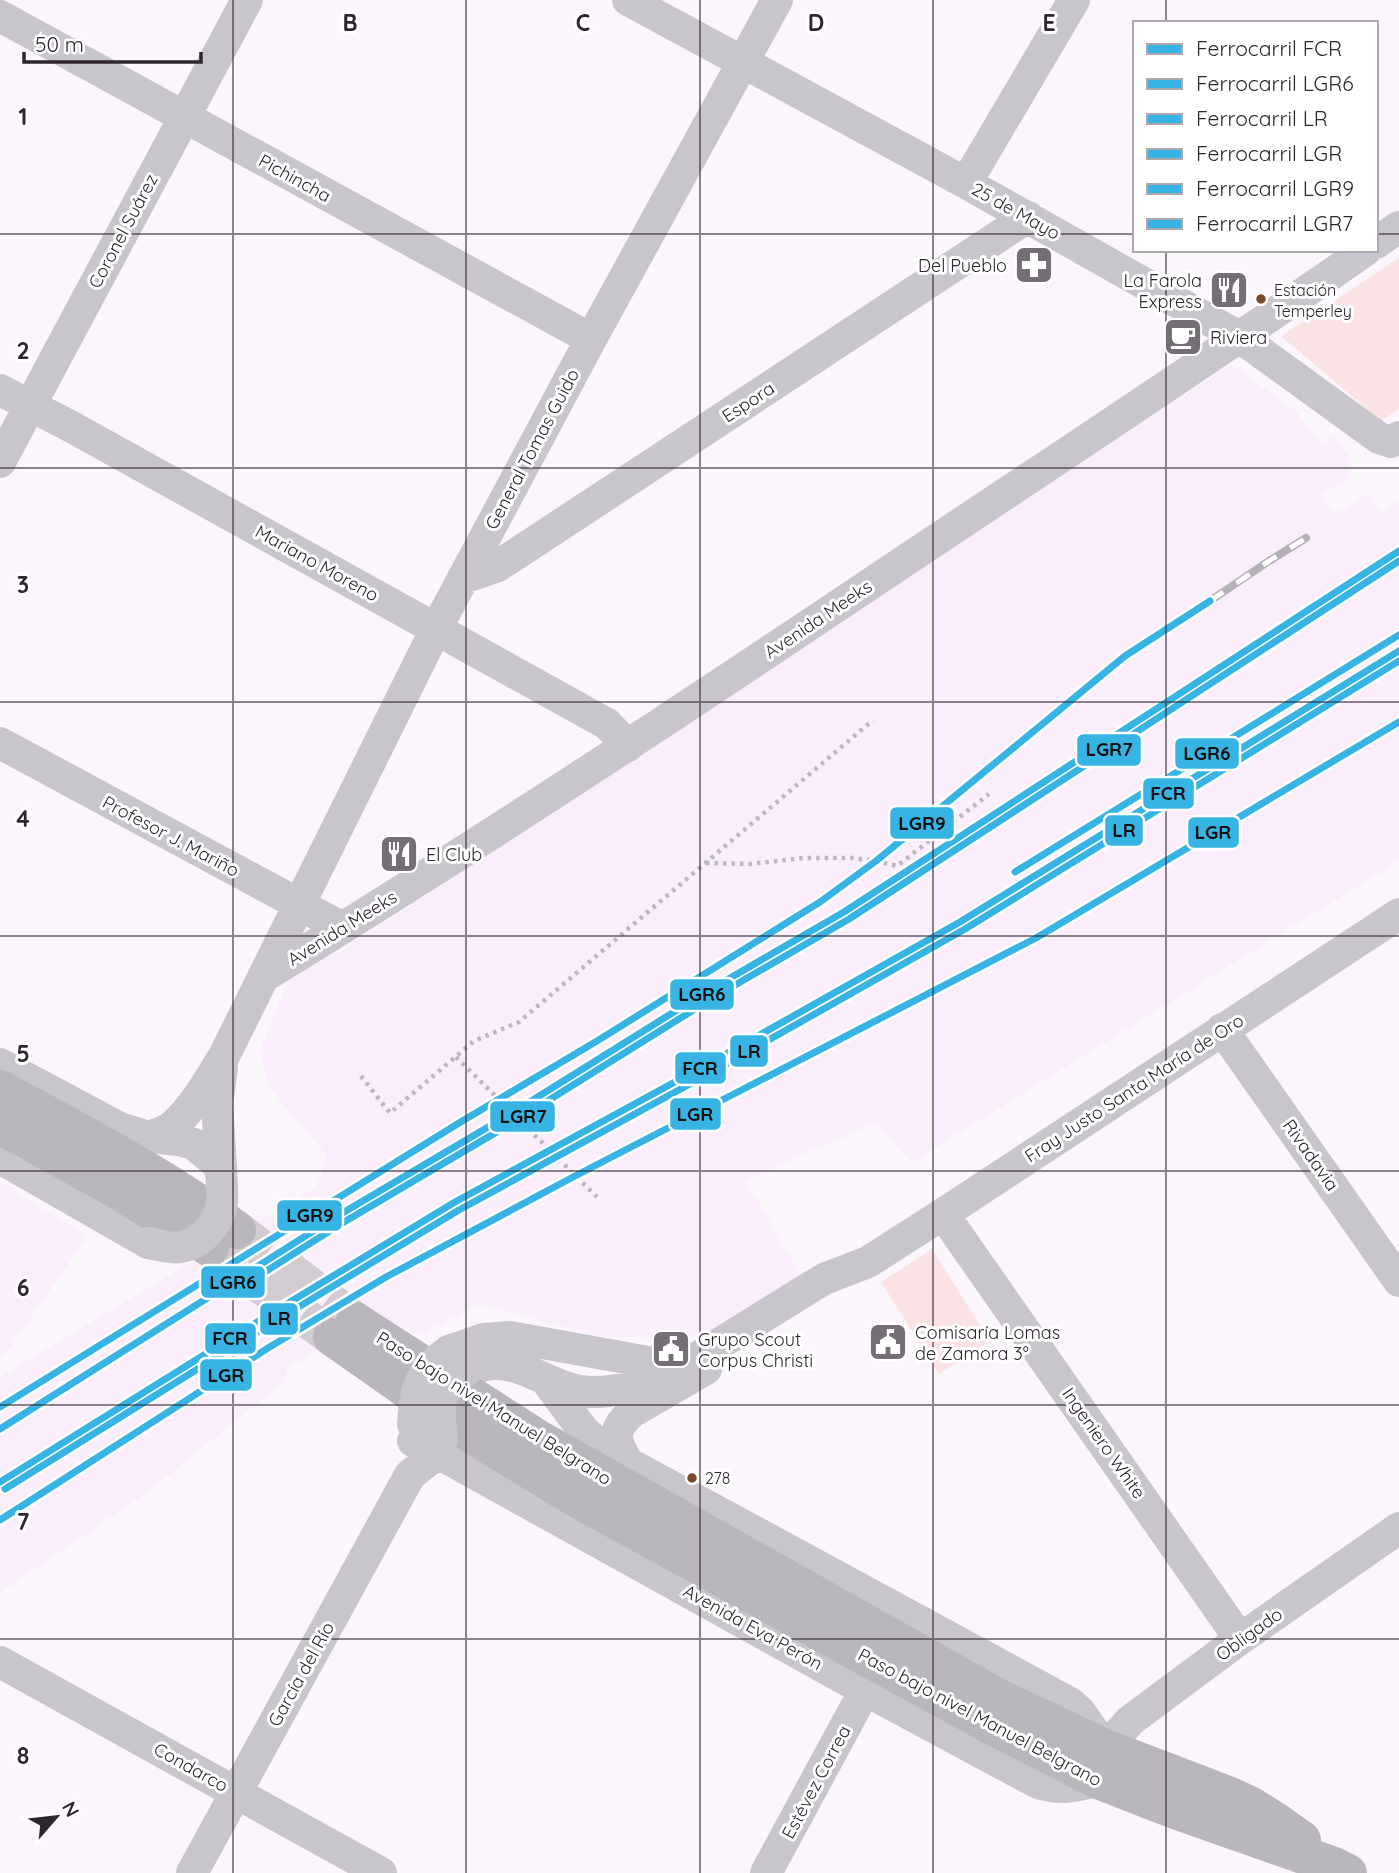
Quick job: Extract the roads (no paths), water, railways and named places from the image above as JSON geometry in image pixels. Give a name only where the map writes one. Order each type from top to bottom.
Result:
[{"type":"main road","points":[[0,1089],[169,1182],[200,1203],[223,1239],[114,1188],[0,1125]]},
{"type":"main road","name":"Paso bajo nivel Manuel Belgrano","points":[[344,1329],[999,1698],[1102,1764],[1228,1795],[1274,1819],[1341,1869]]},
{"type":"street","name":"Coronel Suárez","points":[[0,462],[247,0]]},
{"type":"street","name":"25 de Mayo","points":[[628,0],[1028,217],[1241,338],[1379,438],[1395,440]]},
{"type":"street","name":"General Tomas Guido","points":[[224,1056],[436,629],[777,0]]},
{"type":"street","points":[[966,183],[1074,0]]},
{"type":"street","name":"Pichincha","points":[[0,16],[591,339]]},
{"type":"street","name":"Espora","points":[[463,578],[498,566],[1028,217]]},
{"type":"street","points":[[1378,242],[1399,228]]},
{"type":"street","name":"Avenida Meeks","points":[[263,977],[628,746],[1241,338],[1363,252]]},
{"type":"street","name":"Mariano Moreno","points":[[0,390],[607,724],[628,746]]},
{"type":"street","name":"Profesor J. Mariño","points":[[0,743],[343,928]]},
{"type":"street","name":"Fray Justo Santa María de Oro","points":[[628,1463],[616,1440],[622,1421],[685,1373],[824,1279],[868,1262],[943,1214],[1399,914]]},
{"type":"street","name":"Rivadavia","points":[[1222,1029],[1399,1280]]},
{"type":"street","points":[[149,1137],[169,1129],[180,1119],[224,1056]]},
{"type":"street","points":[[0,1158],[148,1242],[167,1247],[182,1247],[195,1242],[216,1222],[222,1200],[217,1104],[224,1056]]},
{"type":"street","points":[[0,1064],[120,1128],[149,1137],[194,1144],[221,1167]]},
{"type":"street","name":"Ingeniero White","points":[[943,1214],[1240,1639]]},
{"type":"street","name":"García del Río","points":[[192,1873],[410,1475],[427,1439],[439,1402],[448,1385],[457,1376],[458,1361],[484,1339],[510,1337],[659,1364],[685,1373]]},
{"type":"street","points":[[458,1361],[506,1365],[583,1392],[608,1391],[685,1373]]},
{"type":"street","points":[[546,1380],[583,1430],[628,1463],[1070,1703],[1080,1712],[1102,1764]]},
{"type":"street","name":"Avenida Eva Perón","points":[[427,1439],[865,1690],[1038,1783],[1052,1788],[1065,1788],[1102,1764]]},
{"type":"street","name":"Obligado","points":[[1102,1764],[1130,1720],[1399,1528]]},
{"type":"street","name":"Condarco","points":[[0,1662],[381,1873]]},
{"type":"street","name":"Estévez Correa","points":[[766,1873],[865,1690]]},
{"type":"tunnel","points":[[237,1230],[355,1321]]},
{"type":"tunnel","points":[[210,1248],[332,1337]]},
{"type":"railway","points":[[1210,601],[1306,538]]},
{"type":"rail line","name":"LGR6","points":[[0,1429],[334,1218],[512,1113],[706,992],[844,912],[1399,551]]},
{"type":"rail line","name":"LGR7","points":[[227,1296],[711,999],[849,919],[1399,561]]},
{"type":"rail line","name":"LGR9","points":[[0,1407],[820,902],[876,861],[1125,656],[1210,601]]},
{"type":"rail line","name":"LGR6","points":[[1015,872],[1399,635]]},
{"type":"rail line","name":"FCR","points":[[0,1482],[455,1202],[960,922],[1399,651]]},
{"type":"rail line","name":"LR","points":[[5,1489],[459,1210],[721,1067],[965,929],[1399,661]]},
{"type":"rail line","name":"LGR","points":[[0,1520],[268,1348],[386,1277],[575,1176],[1036,938],[1399,722]]},
{"type":"place","name":"Del Pueblo","points":[[1034,265]]},
{"type":"place","name":"La Farola Express","points":[[1229,290]]},
{"type":"place","name":"Estación Temperley","points":[[1261,299]]},
{"type":"place","name":"Riviera","points":[[1183,337]]},
{"type":"place","name":"El Club","points":[[399,854]]},
{"type":"place","name":"Comisaría Lomas de Zamora 3°","points":[[888,1342]]},
{"type":"place","name":"Grupo Scout Corpus Christi","points":[[671,1349]]},
{"type":"place","name":"278","points":[[692,1478]]}]
